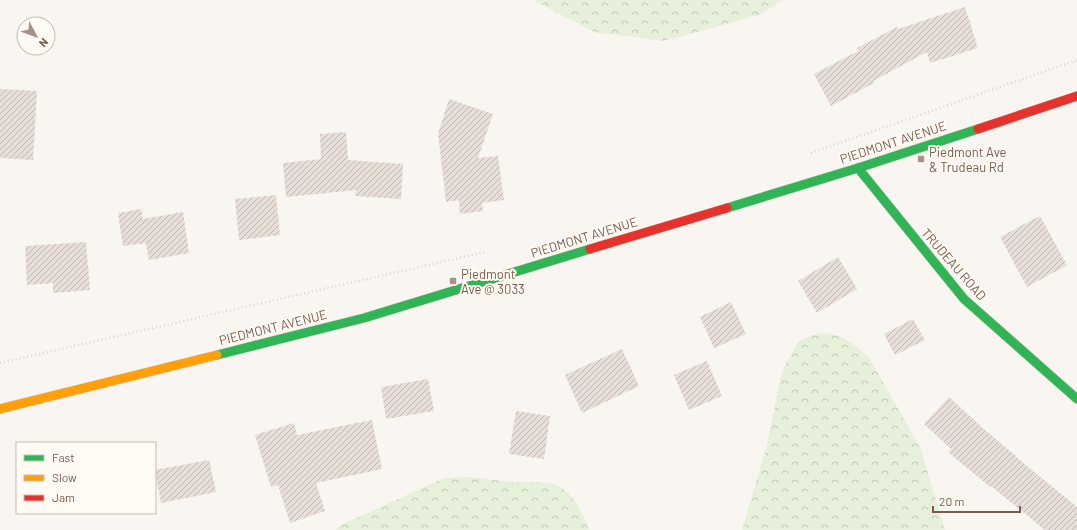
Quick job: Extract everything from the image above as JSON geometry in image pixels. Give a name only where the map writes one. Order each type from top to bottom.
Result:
[{"type":"main road","name":"PIEDMONT AVENUE","points":[[0,409],[364,318],[858,168],[1077,96]]},
{"type":"main road","name":"TRUDEAU ROAD","points":[[858,168],[964,299],[1077,400]]},
{"type":"path","points":[[806,154],[1077,60]]},
{"type":"path","points":[[0,363],[488,251]]},
{"type":"green space","points":[[533,0],[782,0],[760,15],[664,41],[594,32]]},
{"type":"green space","points":[[824,333],[840,336],[868,356],[920,447],[945,530],[742,530],[767,445],[782,371],[798,342],[809,336]]},
{"type":"green space","points":[[471,477],[498,481],[545,482],[557,485],[564,489],[575,501],[589,530],[336,530],[339,526],[444,478]]},
{"type":"building","points":[[965,7],[978,48],[930,63],[927,52],[831,106],[814,74],[858,51],[857,48],[897,27],[898,29]]},
{"type":"building","points":[[0,89],[37,91],[33,160],[0,158]]},
{"type":"building","points":[[449,99],[493,114],[478,158],[498,156],[504,200],[482,203],[483,211],[460,214],[459,200],[446,202],[438,134]]},
{"type":"building","points":[[346,132],[348,160],[403,164],[401,199],[355,196],[356,190],[286,197],[283,163],[321,159],[320,134]]},
{"type":"building","points":[[276,195],[280,235],[239,240],[235,199]]},
{"type":"building","points":[[141,209],[143,219],[183,212],[189,253],[149,260],[146,243],[123,246],[118,213]]},
{"type":"building","points":[[1040,216],[1067,265],[1027,287],[1000,237]]},
{"type":"building","points":[[86,242],[90,290],[53,293],[53,283],[27,285],[25,246]]},
{"type":"building","points":[[838,257],[857,289],[817,313],[798,281]]},
{"type":"building","points":[[731,302],[746,334],[714,348],[700,317]]},
{"type":"building","points":[[913,319],[925,340],[895,355],[884,334]]},
{"type":"building","points":[[622,349],[639,386],[582,413],[565,375]]},
{"type":"building","points":[[707,361],[722,396],[689,410],[674,375]]},
{"type":"building","points":[[428,379],[434,411],[386,419],[381,387]]},
{"type":"building","points":[[949,397],[1016,457],[1077,507],[1077,530],[1045,530],[948,452],[951,449],[924,424]]},
{"type":"building","points":[[516,411],[550,416],[544,459],[509,454]]},
{"type":"building","points":[[372,420],[382,469],[316,483],[325,511],[290,523],[278,485],[271,487],[255,435],[294,423],[297,435]]},
{"type":"building","points":[[209,460],[216,492],[161,503],[156,470]]},
{"type":"traffic: fast","points":[[727,208],[978,129]]},
{"type":"traffic: fast","points":[[858,168],[964,299],[1077,399]]},
{"type":"traffic: fast","points":[[217,355],[364,318],[590,249]]},
{"type":"traffic: slow","points":[[0,409],[217,355]]},
{"type":"traffic: jam","points":[[978,129],[1077,96]]},
{"type":"traffic: jam","points":[[590,249],[727,208]]},
{"type":"place","name":"Piedmont Ave & Trudeau Rd","points":[[921,159]]},
{"type":"place","name":"Piedmont Ave @ 3033","points":[[453,281]]}]
